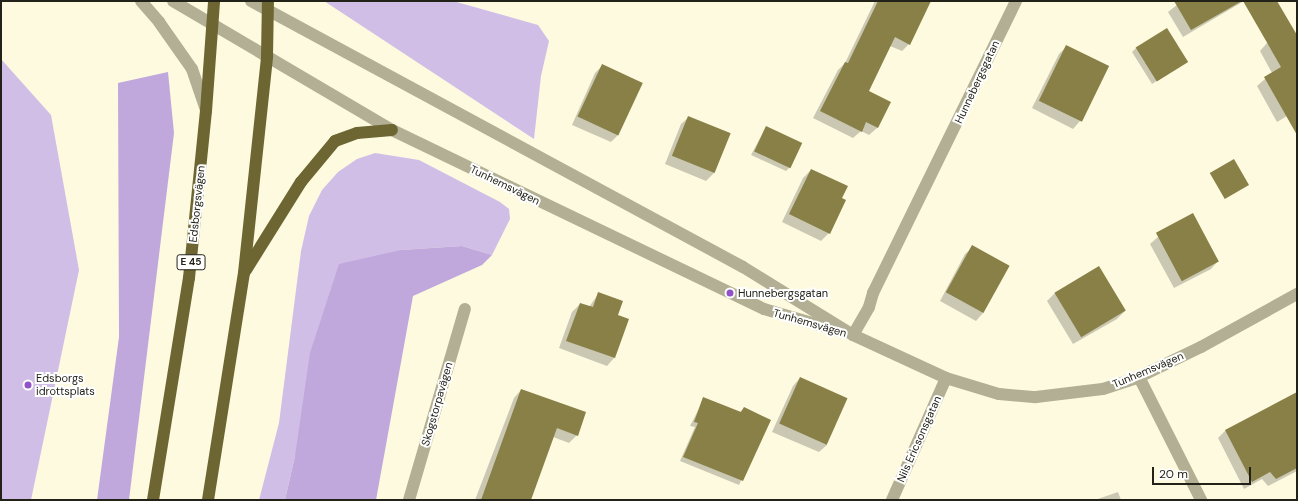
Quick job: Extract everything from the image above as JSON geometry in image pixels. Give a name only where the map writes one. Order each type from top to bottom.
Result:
[{"type":"highway","name":"Edsborgsvägen","points":[[153,500],[189,278],[214,23],[214,1]]},
{"type":"highway","points":[[208,500],[244,273],[267,56],[268,6]]},
{"type":"highway","points":[[244,273],[302,182],[335,141],[356,133],[392,130]]},
{"type":"street","points":[[141,1],[159,22],[192,69],[206,111]]},
{"type":"street","name":"Tunhemsvägen","points":[[172,1],[214,23],[392,130],[764,309],[853,335]]},
{"type":"street","name":"Tunhemsvägen","points":[[251,1],[268,6],[743,267],[853,335],[946,378],[999,394],[1036,397],[1103,389],[1139,377],[1201,347],[1297,294]]},
{"type":"street","name":"Hunnebergsgatan","points":[[853,335],[869,307],[873,293],[1016,1]]},
{"type":"street","name":"Skogstorpavägen","points":[[409,500],[465,308]]},
{"type":"street","points":[[1139,377],[1200,500]]},
{"type":"street","name":"Nils Ericsonsgatan","points":[[892,500],[946,378]]},
{"type":"shaded area","points":[[324,1],[453,1],[538,25],[549,41],[541,76],[534,139]]},
{"type":"shaded area","name":"Edsborgs idrottsplats","points":[[1,59],[51,115],[79,270],[31,500],[1,500]]},
{"type":"shaded area","points":[[168,72],[174,133],[129,500],[97,500],[119,337],[118,83]]},
{"type":"shaded area","points":[[375,153],[419,160],[500,202],[509,209],[510,219],[492,255],[462,246],[401,250],[295,456],[285,500],[259,500],[279,423],[301,251],[309,216],[322,190],[338,172],[357,159]]},
{"type":"shaded area","points":[[462,246],[492,255],[482,265],[413,296],[376,500],[285,500],[295,456],[310,353],[339,264],[401,250]]},
{"type":"building","points":[[878,1],[931,1],[910,45],[895,37],[869,91],[891,102],[878,128],[866,122],[862,132],[820,111],[845,62],[848,63]]},
{"type":"building","points":[[1174,1],[1242,1],[1191,30]]},
{"type":"building","points":[[1243,1],[1277,1],[1297,35],[1297,135],[1264,77],[1281,67]]},
{"type":"building","points":[[1167,28],[1188,62],[1157,82],[1136,48]]},
{"type":"building","points":[[1066,45],[1109,66],[1082,122],[1039,101]]},
{"type":"building","points":[[602,64],[643,83],[618,136],[577,117]]},
{"type":"building","points":[[688,116],[731,133],[715,173],[672,156]]},
{"type":"building","points":[[766,126],[802,143],[790,168],[754,151]]},
{"type":"building","points":[[1234,159],[1249,185],[1225,199],[1210,173]]},
{"type":"building","points":[[811,169],[848,186],[842,198],[846,200],[830,234],[789,214]]},
{"type":"building","points":[[1193,213],[1219,262],[1182,281],[1156,233]]},
{"type":"building","points":[[972,245],[1010,266],[983,313],[946,292]]},
{"type":"building","points":[[1099,266],[1126,311],[1081,337],[1054,293]]},
{"type":"building","points":[[598,292],[623,301],[618,315],[629,319],[615,358],[566,341],[580,303],[593,307]]},
{"type":"building","points":[[800,377],[848,398],[827,445],[779,424]]},
{"type":"building","points":[[521,389],[586,412],[578,436],[557,428],[531,500],[481,500]]},
{"type":"building","points":[[1297,392],[1297,468],[1276,479],[1270,472],[1252,482],[1225,430]]},
{"type":"building","points":[[703,397],[741,412],[744,407],[771,420],[743,481],[683,457],[698,423],[694,422]]},
{"type":"place","name":"Hunnebergsgatan","points":[[730,293]]},
{"type":"place","name":"Edsborgs idrottsplats","points":[[28,385]]}]
